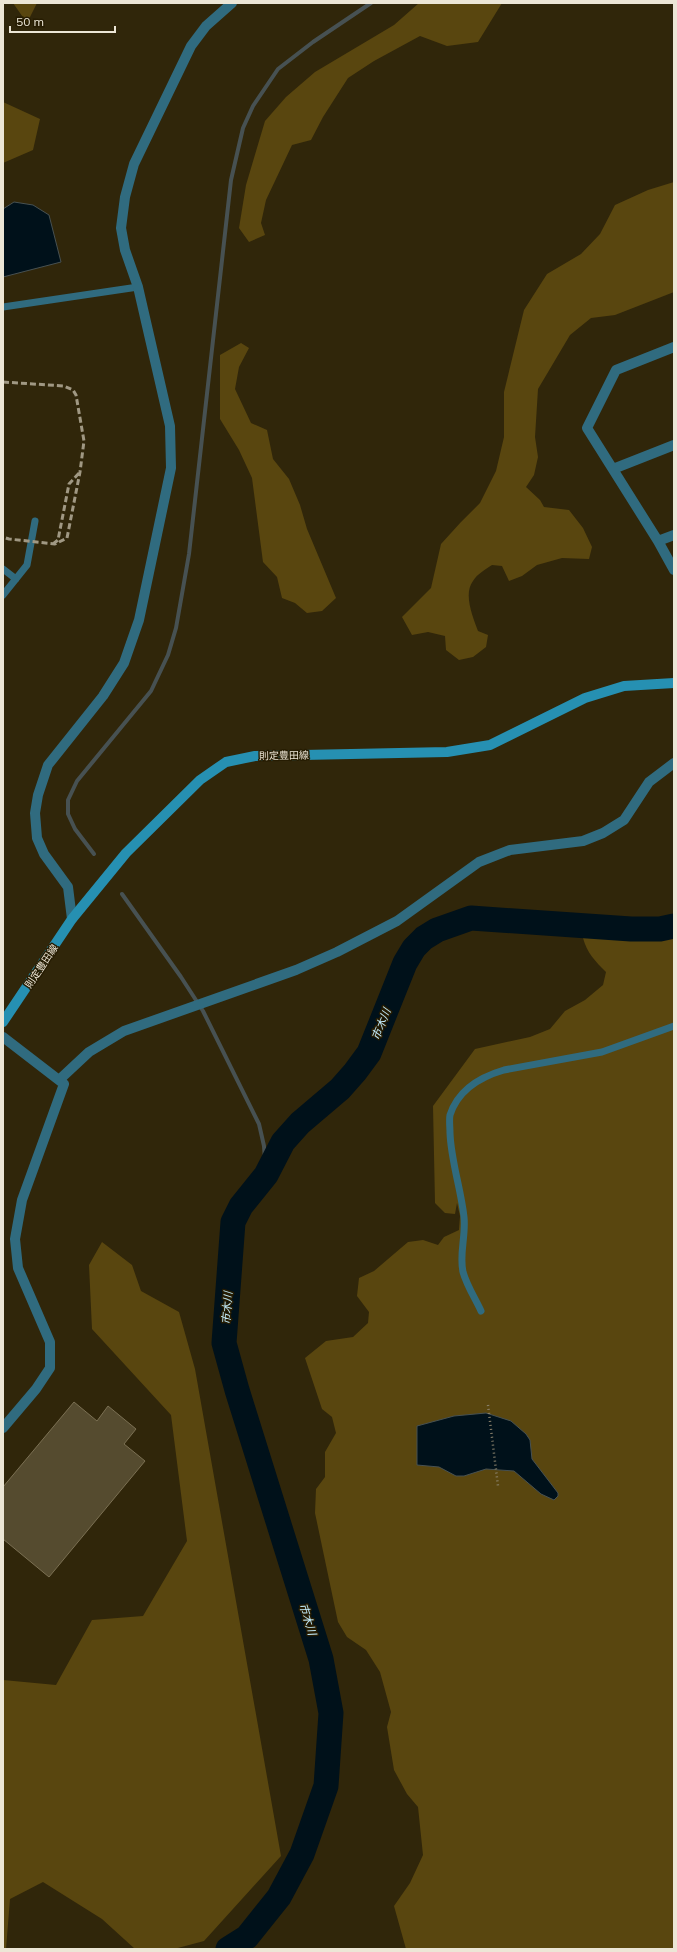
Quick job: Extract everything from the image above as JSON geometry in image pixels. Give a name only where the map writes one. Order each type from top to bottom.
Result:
[{"type":"main road","name":"則定豊田線","points":[[3,1022],[72,919],[126,853],[200,780],[226,762],[255,756],[447,752],[490,745],[585,698],[624,686],[674,683]]},
{"type":"street","points":[[72,919],[68,887],[44,854],[37,838],[35,813],[38,795],[48,765],[103,696],[124,663],[139,620],[171,468],[170,426],[138,287],[125,250],[121,228],[125,197],[134,164],[191,46],[206,26],[232,3]]},
{"type":"street","points":[[674,347],[616,370],[587,428],[658,541],[674,570]]},
{"type":"street","points":[[613,469],[674,445]]},
{"type":"street","points":[[658,541],[674,535]]},
{"type":"street","points":[[59,1080],[89,1052],[124,1031],[219,996],[296,970],[337,952],[397,921],[479,862],[510,850],[583,841],[603,833],[624,820],[649,782],[674,763]]},
{"type":"street","points":[[3,1037],[64,1084],[22,1200],[15,1239],[18,1268],[50,1342],[50,1368],[36,1389],[3,1428]]},
{"type":"lane","points":[[3,306],[138,287]]},
{"type":"lane","points":[[3,595],[27,565],[34,521]]},
{"type":"lane","points":[[3,569],[16,580]]},
{"type":"lane","points":[[481,1311],[468,1286],[462,1257],[464,1219],[451,1149],[450,1128],[450,1116],[456,1100],[466,1088],[490,1074],[504,1070],[602,1052],[674,1026]]},
{"type":"path","points":[[488,1404],[498,1486]]},
{"type":"shaded area","points":[[13,3],[37,3],[27,23]]},
{"type":"shaded area","points":[[419,3],[502,3],[478,42],[447,46],[420,36],[374,61],[348,78],[323,117],[311,140],[292,145],[266,200],[261,223],[265,235],[249,242],[239,228],[246,185],[265,121],[286,97],[315,72],[394,25]]},
{"type":"shaded area","points":[[3,102],[40,119],[33,150],[3,163]]},
{"type":"shaded area","points":[[674,182],[674,292],[615,315],[591,318],[570,335],[538,389],[535,437],[538,457],[534,475],[526,487],[540,500],[544,507],[569,510],[583,528],[592,547],[589,559],[562,558],[537,565],[522,576],[509,581],[502,566],[492,565],[482,572],[475,578],[470,586],[469,599],[478,631],[488,635],[486,647],[473,657],[459,660],[446,650],[445,636],[428,632],[412,635],[402,617],[431,588],[441,544],[480,503],[496,471],[504,437],[504,392],[524,310],[547,274],[581,254],[600,234],[615,205],[648,190]]},
{"type":"shaded area","points":[[241,343],[249,348],[239,367],[235,389],[251,423],[267,430],[273,459],[289,479],[300,505],[307,529],[336,598],[322,611],[307,613],[295,603],[282,598],[277,577],[263,562],[252,478],[239,450],[220,419],[220,355]]},
{"type":"shaded area","points":[[674,930],[674,1949],[406,1949],[394,1906],[410,1883],[423,1855],[418,1807],[407,1794],[394,1770],[387,1727],[391,1712],[380,1672],[366,1650],[347,1637],[338,1622],[315,1513],[316,1489],[325,1477],[325,1452],[336,1433],[332,1417],[322,1409],[305,1358],[326,1341],[353,1337],[368,1323],[369,1312],[357,1296],[359,1278],[374,1271],[408,1242],[423,1240],[438,1245],[444,1237],[459,1230],[460,1216],[457,1203],[455,1214],[445,1213],[435,1203],[433,1106],[475,1049],[530,1037],[550,1029],[565,1011],[585,1000],[603,985],[606,972],[589,952],[583,938],[589,933],[667,932]]},
{"type":"shaded area","points":[[102,1242],[132,1265],[141,1291],[179,1312],[195,1369],[281,1856],[204,1941],[174,1949],[135,1949],[102,1919],[43,1882],[10,1899],[6,1949],[3,1949],[3,1680],[56,1685],[92,1620],[143,1616],[187,1541],[171,1415],[92,1329],[89,1265]]},
{"type":"water","points":[[14,202],[33,205],[49,215],[61,262],[3,277],[3,209]]},
{"type":"water","points":[[486,1413],[511,1421],[526,1434],[530,1440],[532,1459],[558,1493],[558,1496],[554,1500],[541,1494],[514,1471],[486,1469],[464,1476],[456,1476],[439,1467],[417,1465],[417,1426],[454,1416]]},
{"type":"building","points":[[74,1402],[97,1421],[108,1406],[136,1429],[124,1444],[145,1461],[49,1577],[3,1539],[3,1487]]},
{"type":"waterway","points":[[94,854],[75,829],[68,814],[68,800],[77,781],[151,691],[168,655],[176,628],[189,554],[231,180],[243,128],[253,106],[278,69],[313,42],[371,3]]},
{"type":"waterway","points":[[122,894],[181,977],[203,1011],[259,1124],[264,1146],[266,1175]]},
{"type":"waterway","name":"市木川","points":[[228,1949],[247,1937],[279,1897],[302,1854],[326,1786],[331,1713],[321,1659],[237,1390],[224,1343],[233,1222],[241,1206],[266,1175],[283,1142],[300,1123],[340,1089],[369,1053],[405,963],[414,948],[424,938],[437,930],[471,918],[631,929],[660,929],[674,926]]},
{"type":"railway","points":[[3,382],[64,386],[73,390],[76,395],[84,441],[80,472],[67,538],[55,544],[3,537]]},
{"type":"railway","points":[[53,544],[58,540],[69,484],[80,472]]}]
